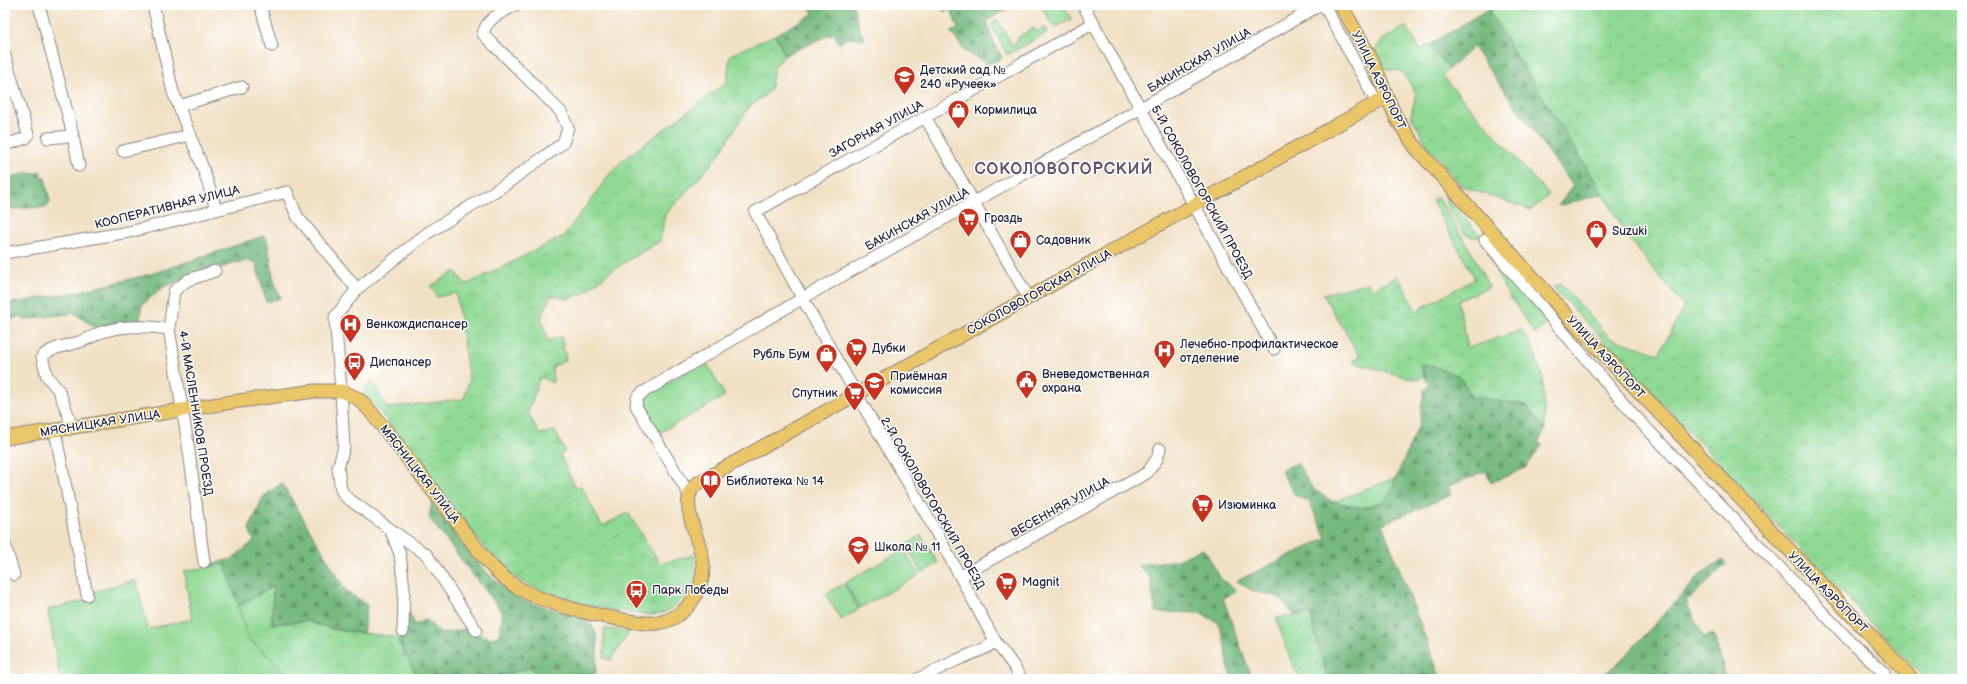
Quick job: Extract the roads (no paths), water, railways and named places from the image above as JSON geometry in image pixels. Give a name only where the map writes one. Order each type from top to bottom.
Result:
[{"type":"main road","name":"УЛИЦА АЭРОПОРТ","points":[[1341,5],[1373,62],[1382,100],[1416,148],[1573,322],[1912,679]]},
{"type":"main road","name":"СОКОЛОВОГОРСКАЯ УЛИЦА","points":[[690,491],[1028,297],[1382,100]]},
{"type":"main road","name":"МЯСНИЦКАЯ УЛИЦА","points":[[5,438],[315,391],[342,391],[357,398],[364,404],[472,542],[500,574],[525,592],[549,601],[610,618],[648,624],[664,623],[677,615],[692,601],[702,580],[703,564],[688,509],[690,491]]},
{"type":"street","points":[[39,5],[79,166]]},
{"type":"street","points":[[153,5],[173,92],[204,171],[216,209]]},
{"type":"street","points":[[260,5],[272,46]]},
{"type":"street","points":[[476,630],[427,555],[346,497],[341,490],[338,468],[344,446],[342,391],[335,317],[357,289],[426,234],[506,184],[563,143],[568,128],[561,112],[484,34],[484,26],[516,5]]},
{"type":"street","name":"5-Й СОКОЛОВОГОРСКИЙ ПРОЕЗД","points":[[1083,5],[1195,204],[1274,349]]},
{"type":"street","name":"БАКИНСКАЯ УЛИЦА","points":[[690,491],[644,420],[636,402],[637,398],[642,393],[803,298],[1320,5]]},
{"type":"street","points":[[1324,5],[1382,100]]},
{"type":"street","name":"ЗАГОРНАЯ УЛИЦА","points":[[755,212],[1094,23]]},
{"type":"street","points":[[5,56],[9,86],[28,134],[26,138],[5,145]]},
{"type":"street","points":[[179,106],[242,88]]},
{"type":"street","points":[[925,117],[1028,297]]},
{"type":"street","points":[[122,151],[190,135]]},
{"type":"street","points":[[48,138],[72,136]]},
{"type":"street","name":"КООПЕРАТИВНАЯ УЛИЦА","points":[[5,252],[129,232],[287,192],[297,216],[357,289]]},
{"type":"street","name":"2-Й СОКОЛОВОГОРСКИЙ ПРОЕЗД","points":[[755,212],[961,576],[995,641],[1013,664],[1021,679]]},
{"type":"street","points":[[1486,240],[1632,414],[1850,641],[1884,673],[1880,679]]},
{"type":"street","name":"4-Й МАСЛЕННИКОВ ПРОЕЗД","points":[[204,562],[183,410],[169,329],[174,291],[188,280],[215,271]]},
{"type":"street","points":[[69,429],[69,417],[59,391],[47,376],[42,357],[47,351],[83,341],[102,332],[131,327],[169,329]]},
{"type":"street","points":[[55,431],[87,595]]},
{"type":"street","name":"ВЕСЕННЯЯ УЛИЦА","points":[[961,576],[1147,473],[1157,459],[1160,449]]},
{"type":"street","points":[[390,529],[400,554],[404,589],[403,631]]},
{"type":"street","points":[[5,544],[14,575]]},
{"type":"street","points":[[918,679],[986,648],[995,641]]},
{"type":"place","name":"Детский сад № 240 «Ручеек»","points":[[904,96]]},
{"type":"place","name":"Кормилица","points":[[958,130]]},
{"type":"place","name":"Гроздь","points":[[969,238]]},
{"type":"place","name":"Suzuki","points":[[1597,250]]},
{"type":"place","name":"Садовник","points":[[1021,260]]},
{"type":"place","name":"Венкождиспансер","points":[[350,344]]},
{"type":"place","name":"Дубки","points":[[856,368]]},
{"type":"place","name":"Лечебно-профилактическое отделение","points":[[1164,370]]},
{"type":"place","name":"Рубль Бум","points":[[826,374]]},
{"type":"place","name":"Диспансер","points":[[354,382]]},
{"type":"place","name":"Вневедомственная охрана","points":[[1027,400]]},
{"type":"place","name":"Приёмная комиссия","points":[[875,402]]},
{"type":"place","name":"Спутник","points":[[854,412]]},
{"type":"place","name":"Библиотека № 14","points":[[710,500]]},
{"type":"place","name":"Изюминка","points":[[1202,524]]},
{"type":"place","name":"Школа № 11","points":[[858,566]]},
{"type":"place","name":"Magnit","points":[[1006,602]]},
{"type":"place","name":"Парк Победы","points":[[636,610]]},
{"type":"district","name":"СОКОЛОВОГОРСКИЙ","points":[[1064,168]]}]
